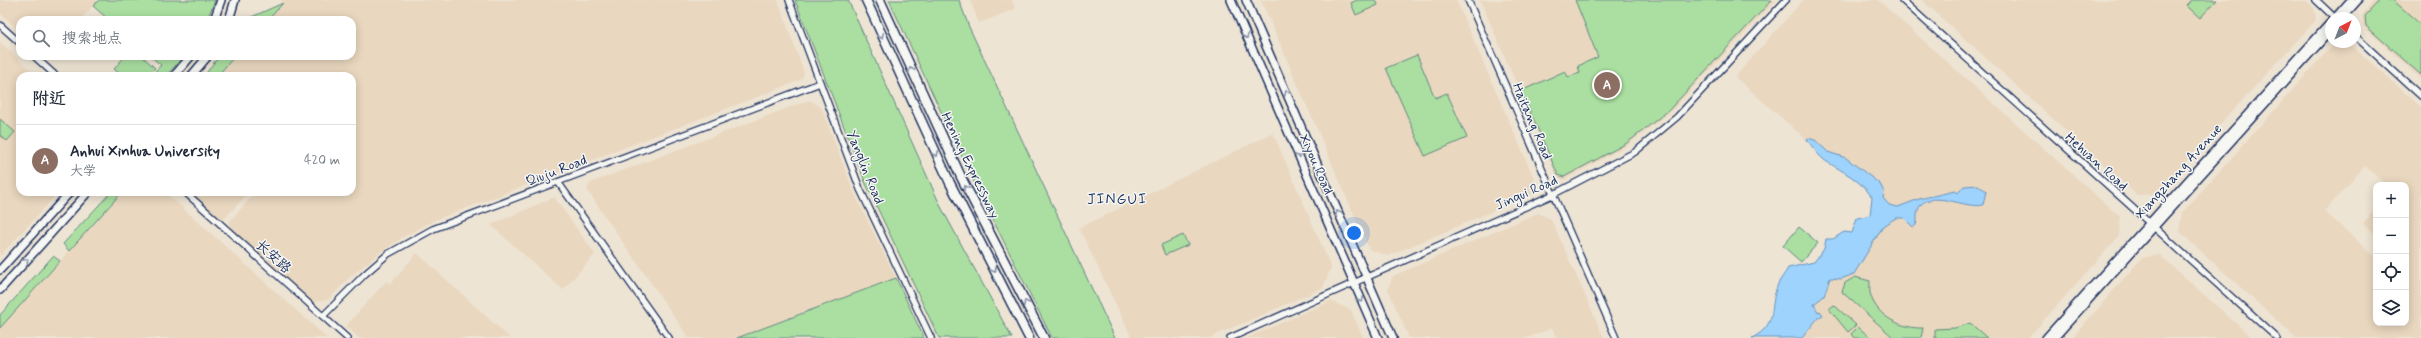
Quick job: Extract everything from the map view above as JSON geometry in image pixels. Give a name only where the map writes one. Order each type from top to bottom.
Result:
[{"type":"highway","name":"Hening Expressway","points":[[866,0],[950,183],[1029,338]]},
{"type":"highway","name":"Hening Expressway","points":[[880,0],[962,179],[1044,338]]},
{"type":"main road","points":[[215,16],[221,0]]},
{"type":"main road","points":[[230,16],[235,0]]},
{"type":"main road","name":"Xiyou Road","points":[[1231,0],[1378,338]]},
{"type":"main road","name":"Xiyou Road","points":[[1246,0],[1393,338]]},
{"type":"main road","points":[[2340,12],[2351,0]]},
{"type":"main road","points":[[2347,12],[2358,0]]},
{"type":"main road","name":"Xiangzhang Avenue","points":[[2054,338],[2150,226],[2325,29]]},
{"type":"main road","name":"Xiangzhang Avenue","points":[[2046,338],[2325,36]]},
{"type":"main road","points":[[178,72],[188,60]]},
{"type":"main road","points":[[194,72],[205,60]]},
{"type":"main road","points":[[0,270],[66,196]]},
{"type":"main road","points":[[0,290],[84,196]]},
{"type":"street","name":"Yanglin Road","points":[[789,0],[860,189],[931,338]]},
{"type":"street","name":"Haitang Road","points":[[1468,0],[1552,195],[1616,338]]},
{"type":"street","name":"Jingui Road","points":[[1230,338],[1552,195],[1641,147],[1676,117],[1786,0]]},
{"type":"street","name":"Hehuan Road","points":[[1902,0],[2150,226],[2277,338]]},
{"type":"street","points":[[2316,0],[2329,12]]},
{"type":"street","points":[[0,25],[16,39]]},
{"type":"street","points":[[2361,41],[2421,96]]},
{"type":"street","points":[[38,60],[52,72]]},
{"type":"street","name":"Qiuju Road","points":[[323,316],[364,274],[388,254],[433,229],[820,83]]},
{"type":"street","points":[[558,182],[669,338]]},
{"type":"street","name":"长安路","points":[[189,196],[347,338]]},
{"type":"shaded area","points":[[0,0],[99,0],[84,16],[16,16],[16,27],[0,13]]},
{"type":"shaded area","points":[[281,0],[778,0],[804,73],[801,80],[435,220],[403,237],[378,254],[350,277],[328,300],[313,302],[230,228],[230,221],[252,196],[356,196],[356,72],[221,72],[231,60],[356,60],[356,16],[272,16],[283,3]]},
{"type":"shaded area","points":[[970,0],[1012,0],[1015,9],[979,23]]},
{"type":"shaded area","points":[[1261,0],[1456,0],[1537,185],[1533,194],[1388,256],[1369,249]]},
{"type":"shaded area","points":[[1480,0],[1776,0],[1670,112],[1628,145],[1564,180],[1557,177]]},
{"type":"shaded area","points":[[1803,0],[1878,0],[2120,217],[2119,236],[2028,338],[1802,338],[1822,315],[1818,312],[1814,304],[1824,296],[1830,278],[1841,279],[1854,274],[1884,225],[1896,218],[1904,218],[1913,226],[1918,210],[1927,200],[1939,199],[1976,207],[1983,205],[1986,191],[1978,185],[1964,186],[1958,193],[1955,191],[1932,195],[1898,207],[1889,205],[1883,198],[1882,187],[1875,181],[1846,158],[1828,152],[1815,140],[1808,138],[1807,140],[1735,77]]},
{"type":"shaded area","points":[[1922,0],[2305,0],[2314,8],[2316,20],[2156,194],[2137,195]]},
{"type":"shaded area","points":[[2375,0],[2421,0],[2421,79],[2363,26],[2362,15]]},
{"type":"shaded area","points":[[0,42],[16,57],[16,60],[20,60],[33,72],[16,72],[16,196],[55,196],[0,256]]},
{"type":"shaded area","points":[[2330,48],[2354,48],[2421,107],[2421,338],[2296,338],[2179,231],[2182,213]]},
{"type":"shaded area","points":[[809,100],[821,107],[855,195],[896,278],[737,338],[689,338],[587,190],[590,183]]},
{"type":"shaded area","points":[[1273,133],[1331,267],[1323,288],[1209,338],[1132,338],[1079,228]]},
{"type":"shaded area","points":[[118,196],[169,196],[327,338],[0,338],[0,328]]},
{"type":"shaded area","points":[[194,196],[245,196],[225,218],[219,219]]},
{"type":"shaded area","points":[[554,197],[595,254],[563,290],[491,225]]},
{"type":"shaded area","points":[[2373,212],[2373,232],[2363,223]]},
{"type":"shaded area","points":[[1538,213],[1551,219],[1604,338],[1557,338],[1552,328],[1527,338],[1409,338],[1388,289],[1393,276]]},
{"type":"shaded area","points":[[417,253],[510,338],[359,338],[346,326],[386,281],[390,284]]},
{"type":"shaded area","points":[[2160,255],[2252,338],[2072,338],[2142,258]]},
{"type":"shaded area","points":[[1331,301],[1351,310],[1363,338],[1247,338]]},
{"type":"green space","points":[[99,0],[215,0],[209,16],[104,16],[93,6]]},
{"type":"green space","points":[[795,0],[848,0],[941,207],[1012,338],[939,338],[866,184]]},
{"type":"green space","points":[[889,0],[959,0],[969,27],[1115,338],[1052,338],[969,172]]},
{"type":"green space","points":[[1357,0],[1376,0],[1378,5],[1356,15],[1351,3]]},
{"type":"green space","points":[[1575,0],[1772,0],[1669,110],[1627,143],[1564,177],[1558,175],[1521,91],[1565,71],[1568,77],[1580,73],[1578,66],[1598,57]]},
{"type":"green space","points":[[2192,0],[2217,0],[2200,18],[2187,6]]},
{"type":"green space","points":[[2380,0],[2393,0],[2421,25],[2421,75],[2366,26],[2365,16]]},
{"type":"green space","points":[[283,3],[272,16],[254,16]]},
{"type":"green space","points":[[1417,55],[1435,98],[1447,93],[1467,138],[1425,156],[1386,68]]},
{"type":"green space","points":[[122,60],[146,60],[155,68],[151,72],[117,72],[114,69]]},
{"type":"green space","points":[[155,60],[180,60],[170,72],[155,72],[161,65]]},
{"type":"green space","points":[[216,60],[231,60],[221,72],[207,72]]},
{"type":"green space","points":[[0,119],[15,132],[7,141],[0,135]]},
{"type":"green space","points":[[107,196],[118,196],[69,251],[63,244]]},
{"type":"green space","points":[[1799,227],[1818,243],[1801,262],[1783,246]]},
{"type":"green space","points":[[1183,235],[1188,245],[1165,255],[1161,245]]},
{"type":"green space","points":[[53,256],[60,261],[0,328],[0,315]]},
{"type":"green space","points":[[1855,277],[1870,281],[1870,293],[1874,303],[1885,316],[1899,324],[1915,328],[1923,328],[1921,338],[1894,338],[1842,292],[1845,283]]},
{"type":"green space","points":[[896,278],[924,338],[737,338]]},
{"type":"green space","points":[[1834,305],[1856,325],[1848,332],[1829,309]]},
{"type":"green space","points":[[1970,323],[1987,338],[1935,338],[1935,329],[1955,328]]},
{"type":"green space","points":[[1858,327],[1871,338],[1854,338],[1851,334]]},
{"type":"water","points":[[1808,138],[1815,140],[1828,152],[1846,158],[1880,184],[1884,192],[1883,198],[1889,205],[1898,207],[1919,199],[1955,191],[1958,193],[1964,186],[1978,185],[1986,191],[1983,205],[1967,205],[1938,199],[1930,200],[1923,203],[1918,210],[1917,223],[1913,227],[1904,218],[1896,218],[1884,225],[1854,274],[1841,279],[1830,278],[1824,296],[1814,304],[1818,312],[1820,311],[1823,315],[1818,318],[1802,338],[1752,338],[1766,327],[1771,315],[1778,284],[1788,268],[1814,262],[1824,249],[1826,239],[1833,239],[1844,232],[1852,233],[1857,218],[1870,215],[1872,197],[1851,177],[1824,160],[1807,140]]},
{"type":"place","name":"Anhui Xinhua University","points":[[1607,85]]},
{"type":"district","name":"JINGUI","points":[[1117,199]]}]
